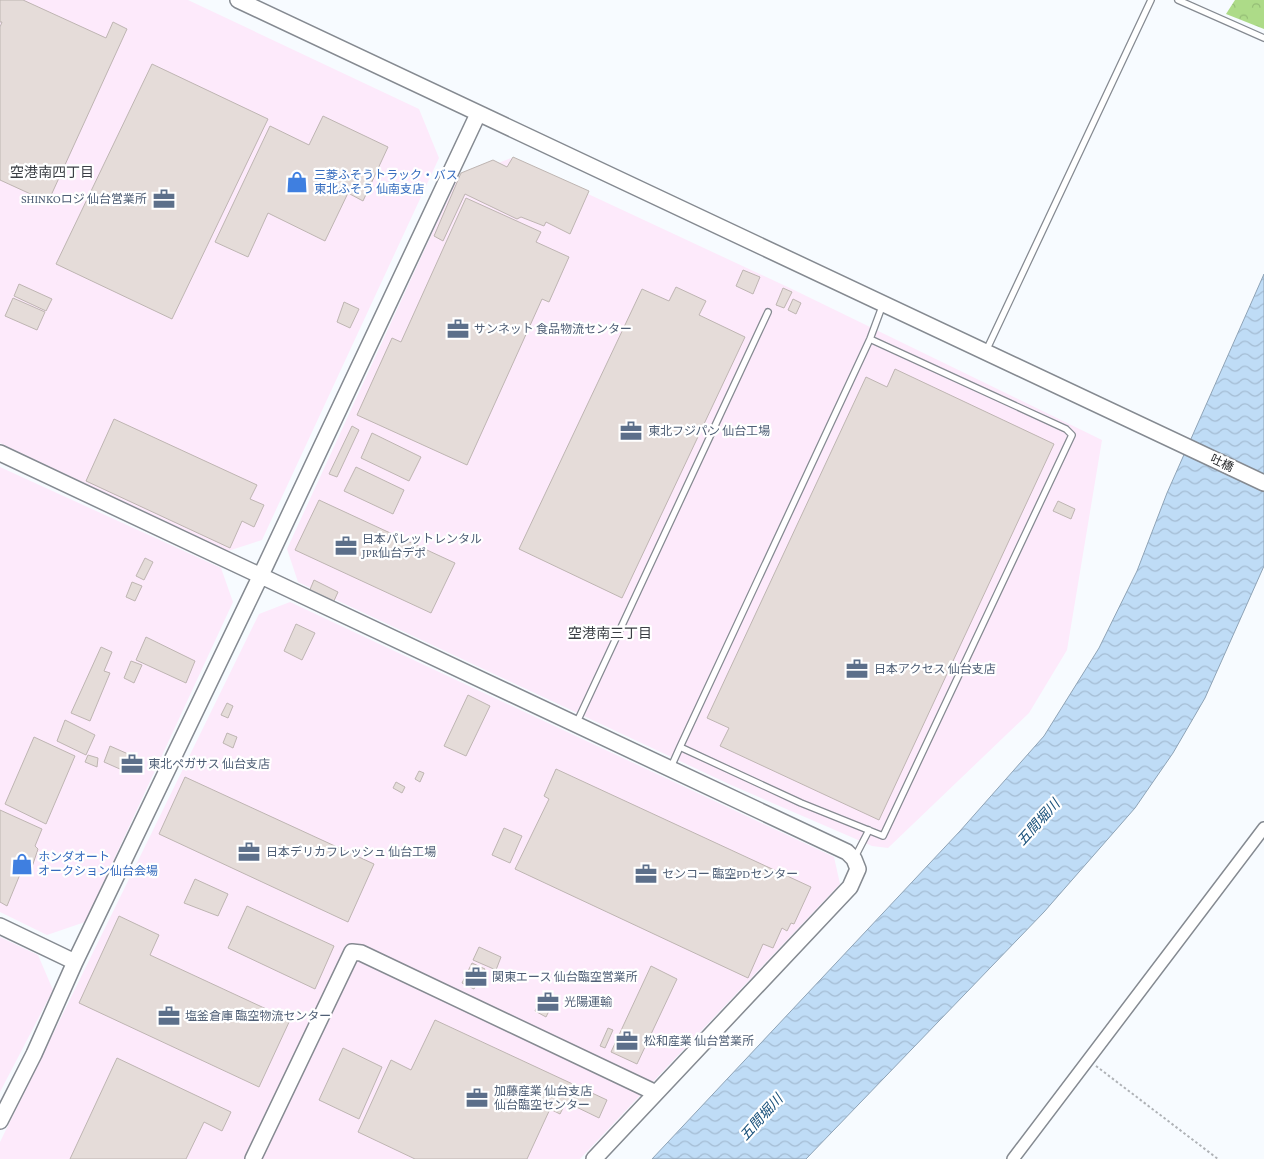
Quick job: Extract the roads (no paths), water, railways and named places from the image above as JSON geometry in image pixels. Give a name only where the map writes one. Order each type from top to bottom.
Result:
[{"type":"street","name":"吐橋","points":[[238,0],[1264,483]]},
{"type":"street","points":[[0,1121],[34,1054],[478,114]]},
{"type":"street","points":[[0,453],[847,852],[854,859],[858,869],[850,887],[594,1159]]},
{"type":"street","points":[[1012,1159],[1264,828]]},
{"type":"street","points":[[0,926],[76,962]]},
{"type":"street","points":[[253,1159],[352,952],[403,973],[656,1093]]},
{"type":"lane","points":[[985,352],[1151,0]]},
{"type":"lane","points":[[1178,0],[1264,38]]},
{"type":"lane","points":[[670,768],[870,339],[883,304]]},
{"type":"lane","points":[[576,724],[768,312]]},
{"type":"lane","points":[[680,747],[801,803],[883,836],[1072,435],[1066,429],[870,339]]},
{"type":"lane","points":[[854,859],[869,830]]},
{"type":"water","name":"五間堀川","points":[[1264,274],[1264,566],[1205,698],[1173,753],[1135,808],[1044,912],[806,1159],[652,1159],[960,831],[1044,736],[1099,648],[1137,571],[1167,493]]},
{"type":"place","name":"三菱ふそうトラック・バス 東北ふそう 仙南支店","points":[[297,182]]},
{"type":"place","name":"SHINKOロジ 仙台営業所","points":[[164,199]]},
{"type":"place","name":"サンネット 食品物流センター","points":[[458,329]]},
{"type":"place","name":"東北フジパン 仙台工場","points":[[631,431]]},
{"type":"place","name":"日本パレットレンタル JPR仙台デポ","points":[[346,546]]},
{"type":"place","name":"日本アクセス 仙台支店","points":[[857,669]]},
{"type":"place","name":"東北ペガサス 仙台支店","points":[[132,764]]},
{"type":"place","name":"日本デリカフレッシュ 仙台工場","points":[[249,852]]},
{"type":"place","name":"ホンダオート オークション仙台会場","points":[[22,864]]},
{"type":"place","name":"センコー 臨空PDセンター","points":[[646,874]]},
{"type":"place","name":"関東エース 仙台臨空営業所","points":[[476,977]]},
{"type":"place","name":"光陽運輸","points":[[548,1002]]},
{"type":"place","name":"塩釜倉庫 臨空物流センター","points":[[169,1016]]},
{"type":"place","name":"松和産業 仙台営業所","points":[[627,1041]]},
{"type":"place","name":"加藤産業 仙台支店 仙台臨空センター","points":[[477,1098]]},
{"type":"district","name":"空港南四丁目","points":[[52,172]]},
{"type":"district","name":"空港南三丁目","points":[[610,633]]}]
